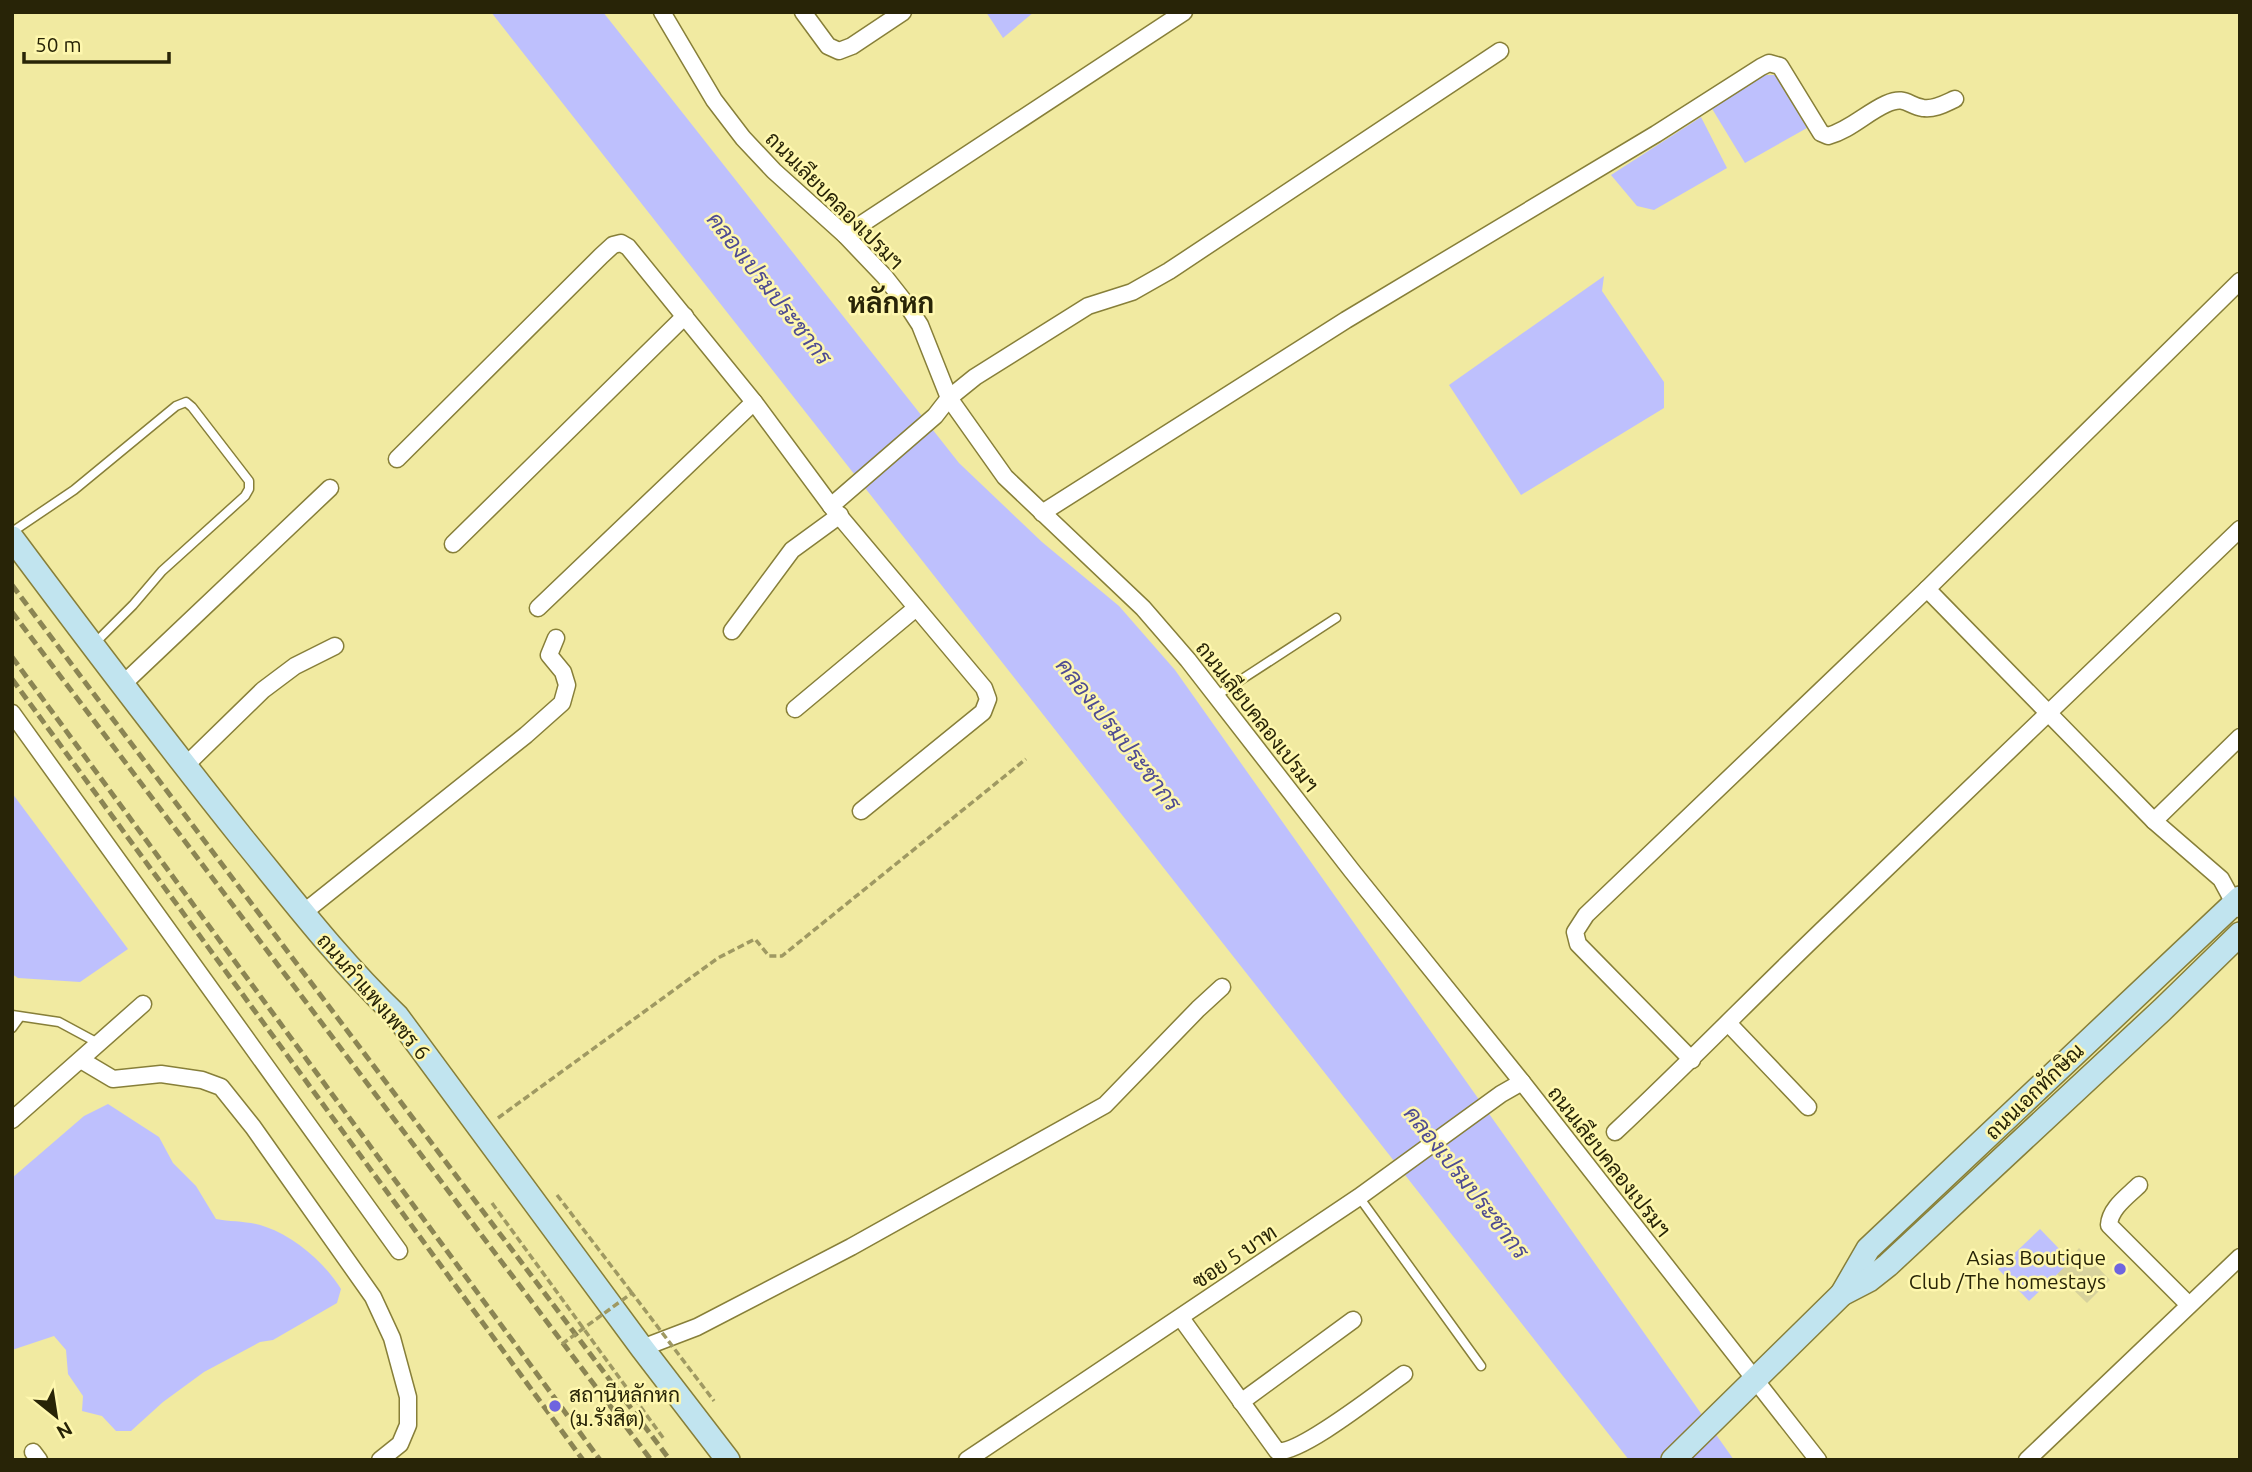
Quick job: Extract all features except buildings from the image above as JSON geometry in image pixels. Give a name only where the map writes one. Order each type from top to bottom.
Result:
[{"type":"street","name":"ถนนเลียบคลองเปรมฯ","points":[[662,12],[714,100],[743,138],[885,277],[920,325],[949,398],[1005,477],[1143,608],[1188,660],[1818,1460]]},
{"type":"street","points":[[803,12],[828,46],[839,51],[852,46],[903,12]]},
{"type":"street","points":[[845,235],[1184,12]]},
{"type":"street","points":[[732,631],[792,551],[935,415],[949,398],[975,377],[1088,306],[1116,299],[1169,271],[1500,51]]},
{"type":"street","points":[[1042,513],[1346,320],[1769,63],[1780,66],[1821,132],[1828,136],[1839,133],[1887,103],[1907,100],[1922,108],[1934,107],[1955,99]]},
{"type":"street","points":[[397,459],[613,245],[621,243],[628,247],[916,608],[984,688],[988,699],[983,712],[860,811]]},
{"type":"street","points":[[1692,1060],[1578,944],[1574,932],[1586,915],[1927,589],[2240,281]]},
{"type":"street","points":[[453,544],[685,316]]},
{"type":"street","points":[[538,608],[754,402]]},
{"type":"street","points":[[122,685],[330,488]]},
{"type":"street","points":[[1615,1132],[2240,529]]},
{"type":"street","name":"ถนนกำแพงเพชร 6","points":[[12,538],[122,685],[303,913],[369,990],[397,1016],[728,1460]]},
{"type":"street","points":[[1927,589],[2154,821],[2221,879],[2238,898]]},
{"type":"street","points":[[795,709],[916,608]]},
{"type":"street","points":[[303,913],[526,735],[562,702],[567,685],[563,672],[549,655],[556,638]]},
{"type":"street","points":[[185,766],[263,690],[295,666],[335,646]]},
{"type":"street","points":[[12,713],[398,1251]]},
{"type":"street","points":[[2154,821],[2240,737]]},
{"type":"street","name":"ถนนเอกทักษิณ","points":[[1842,1294],[1868,1249],[2238,898]]},
{"type":"street","name":"ถนนเอกทักษิณ","points":[[1673,1460],[1842,1294],[1888,1265],[2240,934]]},
{"type":"street","points":[[642,1348],[697,1327],[733,1309],[1105,1105],[1198,1009],[1222,988]]},
{"type":"street","points":[[12,1120],[143,1004]]},
{"type":"street","points":[[1728,1023],[1808,1107]]},
{"type":"street","points":[[80,1060],[113,1079],[161,1074],[202,1080],[221,1087],[253,1127],[373,1297],[392,1338],[408,1398],[408,1425],[400,1444],[380,1460]]},
{"type":"street","name":"ซอย 5 บาท","points":[[967,1460],[1181,1318],[1522,1082]]},
{"type":"street","points":[[2138,1185],[2116,1208],[2109,1218],[2109,1224],[2189,1305]]},
{"type":"street","points":[[2031,1458],[2240,1258]]},
{"type":"street","points":[[1181,1318],[1277,1451],[1285,1453],[1306,1443],[1404,1374]]},
{"type":"street","points":[[1241,1402],[1353,1320]]},
{"type":"lane","points":[[12,532],[74,490],[176,406],[186,402],[249,481],[245,496],[162,571],[133,605],[92,645]]},
{"type":"lane","points":[[1216,696],[1336,618]]},
{"type":"lane","points":[[12,1028],[16,1016],[59,1022],[98,1043]]},
{"type":"lane","points":[[1359,1196],[1481,1366]]},
{"type":"path","points":[[482,1130],[718,958],[755,939],[769,956],[782,956],[1026,759]]},
{"type":"path","points":[[556,1193],[714,1401]]},
{"type":"path","points":[[492,1203],[664,1439]]},
{"type":"path","points":[[562,1344],[632,1293]]},
{"type":"shaded area","points":[[2079,1248],[2110,1280],[2087,1303],[2057,1274]]},
{"type":"water","name":"คลองเปรมประชากร","points":[[491,12],[603,12],[959,463],[1042,542],[1119,606],[1175,670],[1734,1460],[1629,1460]]},
{"type":"water","points":[[986,12],[1034,12],[1003,38]]},
{"type":"water","points":[[1761,75],[1778,75],[1807,128],[1745,163],[1711,107]]},
{"type":"water","points":[[1701,117],[1727,168],[1654,210],[1637,206],[1611,175]]},
{"type":"water","points":[[1604,276],[1602,291],[1664,382],[1664,408],[1521,495],[1449,385]]},
{"type":"water","points":[[12,793],[128,949],[80,982],[18,978],[12,974]]},
{"type":"water","points":[[108,1104],[159,1137],[173,1163],[196,1186],[216,1219],[260,1225],[288,1237],[318,1261],[341,1289],[337,1303],[273,1340],[260,1342],[204,1372],[163,1402],[131,1431],[116,1431],[102,1416],[82,1411],[83,1396],[68,1374],[66,1350],[54,1336],[12,1350],[12,1178],[84,1116]]},
{"type":"water","points":[[2040,1229],[2071,1261],[2029,1301],[1998,1269]]},
{"type":"railway","points":[[12,585],[670,1460]]},
{"type":"railway","points":[[12,612],[651,1460]]},
{"type":"railway","points":[[12,657],[600,1460]]},
{"type":"railway","points":[[12,679],[583,1460]]},
{"type":"place","name":"Asias Boutique Club /The homestays","points":[[2120,1269]]},
{"type":"place","name":"สถานีหลักหก (ม.รังสิต)","points":[[555,1406]]},
{"type":"district","name":"หลักหก","points":[[891,302]]}]
